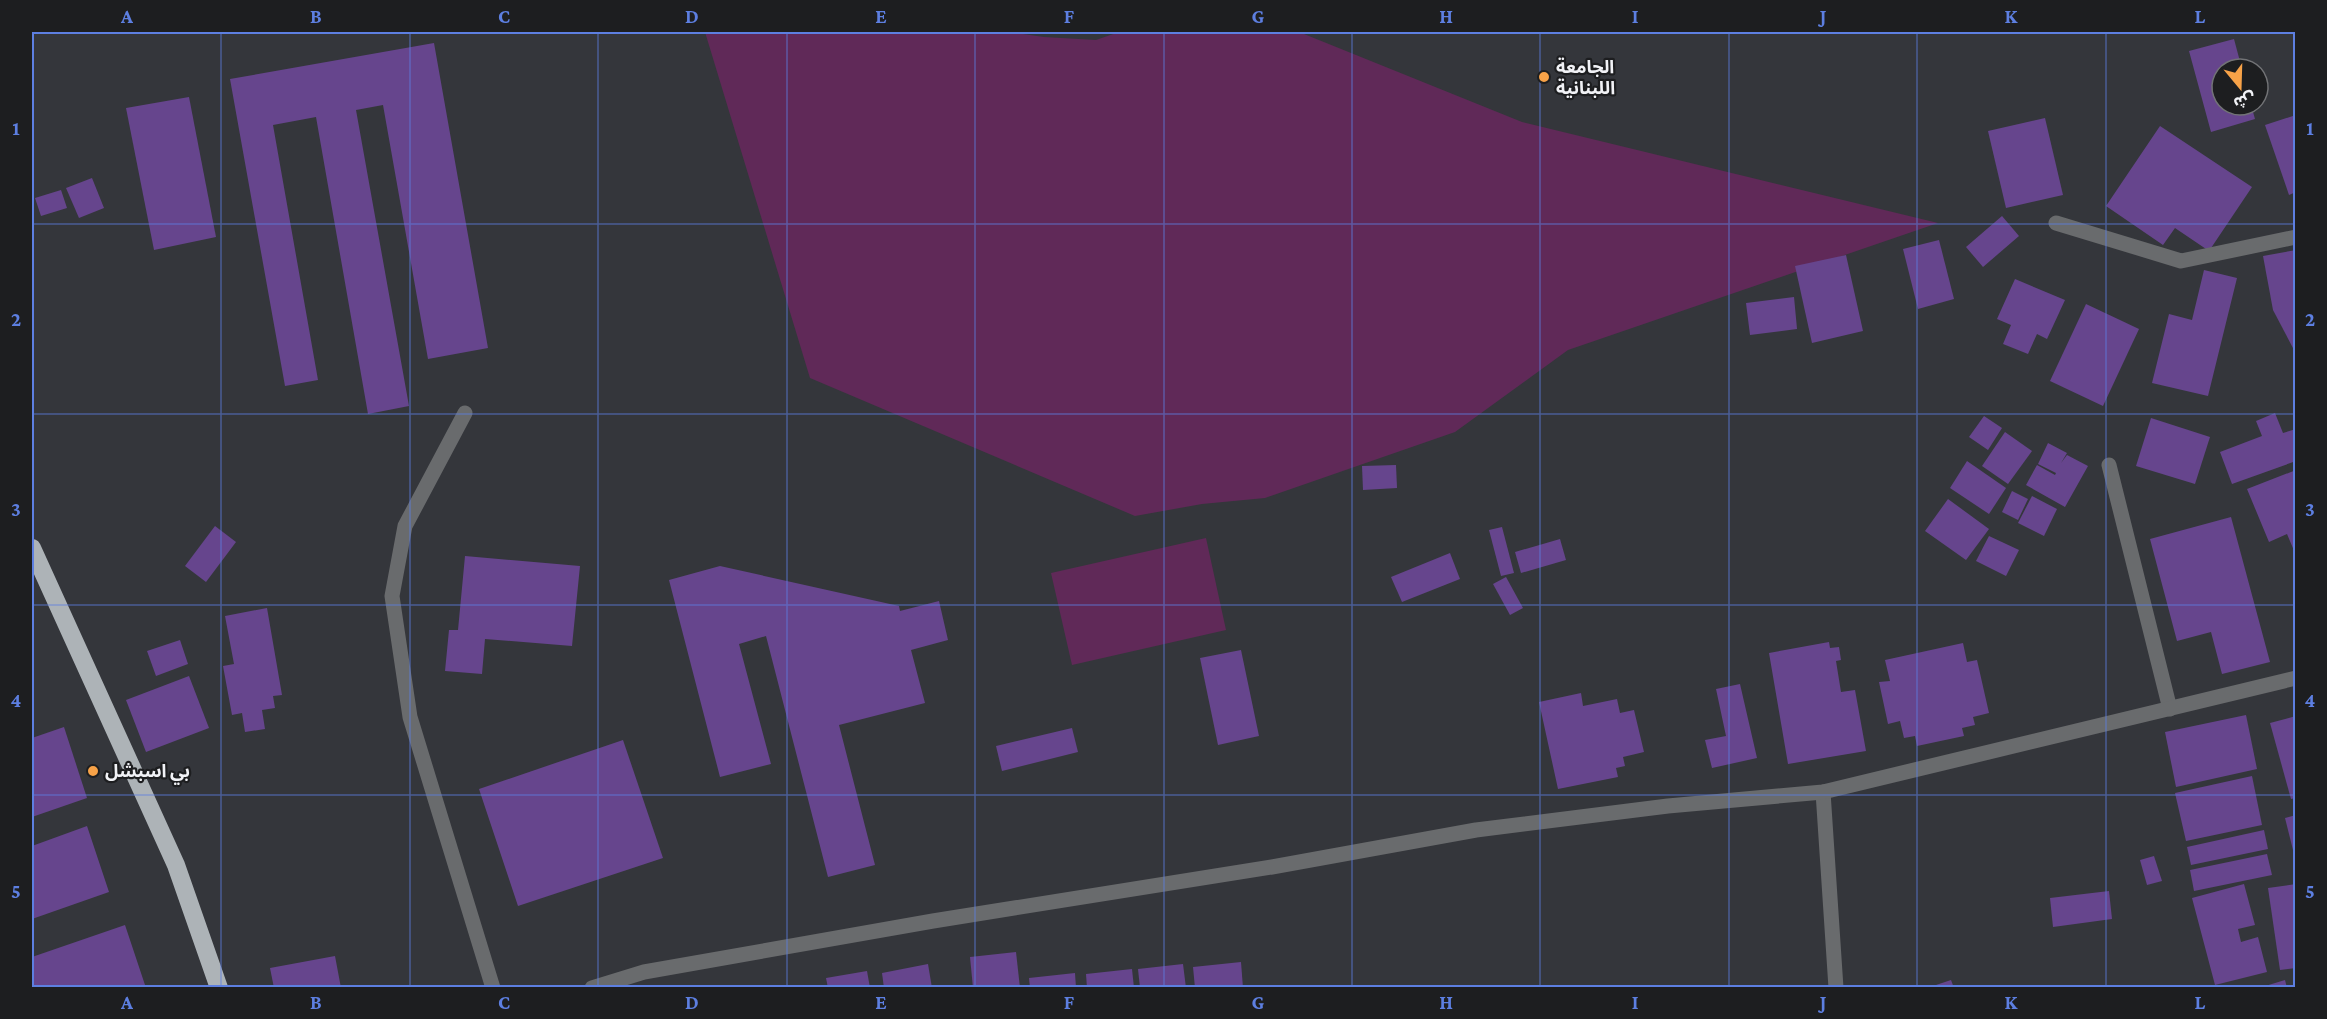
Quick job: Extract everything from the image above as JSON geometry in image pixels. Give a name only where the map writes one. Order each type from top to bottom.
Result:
[{"type":"highway","points":[[32,548],[176,865],[219,987]]},
{"type":"street","points":[[2056,223],[2181,261],[2295,237]]},
{"type":"street","points":[[465,413],[405,526],[392,596],[410,717],[492,987]]},
{"type":"street","points":[[2109,465],[2170,709]]},
{"type":"street","points":[[592,987],[644,972],[933,921],[1272,867],[1476,830],[1668,806],[1823,792],[2295,678]]},
{"type":"street","points":[[1823,792],[1836,987]]},
{"type":"shaded area","points":[[705,32],[1008,32],[1096,40],[1119,32],[1299,32],[1522,122],[1938,223],[1568,350],[1455,432],[1265,498],[1202,504],[1135,516],[810,378]]},
{"type":"shaded area","points":[[1206,538],[1226,630],[1072,665],[1051,573]]},
{"type":"building","points":[[2234,39],[2239,57],[2210,57],[2210,117],[2254,117],[2255,119],[2211,132],[2189,51]]},
{"type":"building","points":[[434,43],[488,348],[428,359],[383,105],[356,110],[409,406],[368,414],[316,117],[273,125],[318,380],[285,386],[230,79]]},
{"type":"building","points":[[189,97],[216,237],[154,250],[126,108]]},
{"type":"building","points":[[2296,115],[2296,192],[2289,195],[2265,125]]},
{"type":"building","points":[[2045,118],[2063,195],[2006,208],[1988,131]]},
{"type":"building","points":[[2160,126],[2252,187],[2209,251],[2175,228],[2163,245],[2106,206]]},
{"type":"building","points":[[92,178],[104,208],[79,218],[66,188]]},
{"type":"building","points":[[61,190],[67,208],[41,216],[35,198]]},
{"type":"building","points":[[2002,216],[2019,236],[1983,267],[1966,247]]},
{"type":"building","points":[[1939,240],[1954,299],[1918,309],[1903,249]]},
{"type":"building","points":[[2296,250],[2296,350],[2294,350],[2273,310],[2263,256]]},
{"type":"building","points":[[1846,255],[1863,331],[1812,343],[1795,266]]},
{"type":"building","points":[[2204,270],[2237,278],[2208,396],[2152,383],[2169,314],[2192,320]]},
{"type":"building","points":[[2015,279],[2065,300],[2047,339],[2037,334],[2028,354],[2003,344],[2011,325],[1997,319]]},
{"type":"building","points":[[1794,297],[1797,329],[1750,335],[1746,303]]},
{"type":"building","points":[[2086,304],[2139,329],[2103,406],[2050,381]]},
{"type":"building","points":[[2275,413],[2283,433],[2296,429],[2296,461],[2232,484],[2220,452],[2262,436],[2256,421]]},
{"type":"building","points":[[1984,416],[2002,428],[1988,450],[1969,437]]},
{"type":"building","points":[[2151,418],[2210,437],[2195,484],[2136,466]]},
{"type":"building","points":[[2005,432],[2032,451],[2008,484],[1982,466]]},
{"type":"building","points":[[2048,443],[2067,453],[2061,463],[2067,455],[2088,466],[2065,507],[2026,485],[2037,465],[2055,475],[2056,473],[2038,464]]},
{"type":"building","points":[[1967,461],[2006,488],[1989,514],[1950,488]]},
{"type":"building","points":[[1396,465],[1397,488],[1363,490],[1362,466]]},
{"type":"building","points":[[2296,470],[2295,553],[2287,534],[2269,542],[2247,489]]},
{"type":"building","points":[[2012,491],[2028,499],[2018,520],[2002,512]]},
{"type":"building","points":[[2032,496],[2057,509],[2044,536],[2018,523]]},
{"type":"building","points":[[1948,499],[1989,529],[1966,560],[1925,531]]},
{"type":"building","points":[[2231,517],[2270,662],[2222,674],[2211,632],[2177,641],[2150,539]]},
{"type":"building","points":[[215,526],[236,542],[206,582],[185,566]]},
{"type":"building","points":[[1502,527],[1514,573],[1501,576],[1489,530]]},
{"type":"building","points":[[1989,536],[2019,550],[2006,576],[1976,561]]},
{"type":"building","points":[[1560,539],[1566,560],[1521,573],[1515,552]]},
{"type":"building","points":[[1450,553],[1460,579],[1402,602],[1391,577]]},
{"type":"building","points":[[465,556],[580,566],[572,646],[485,639],[482,674],[445,671],[449,630],[458,630]]},
{"type":"building","points":[[720,566],[899,606],[900,611],[939,601],[948,640],[911,650],[925,703],[839,725],[875,865],[828,877],[766,636],[739,644],[771,764],[720,777],[669,580]]},
{"type":"building","points":[[1506,577],[1523,608],[1510,615],[1493,584]]},
{"type":"building","points":[[267,608],[282,695],[273,696],[275,708],[262,710],[265,729],[245,732],[242,713],[232,715],[223,666],[234,664],[225,616]]},
{"type":"building","points":[[180,640],[188,664],[156,676],[147,651]]},
{"type":"building","points":[[1829,642],[1830,648],[1839,647],[1841,660],[1836,661],[1841,692],[1855,690],[1866,751],[1788,764],[1769,653]]},
{"type":"building","points":[[1963,643],[1967,662],[1977,660],[1989,713],[1973,717],[1975,725],[1962,728],[1964,736],[1917,746],[1915,736],[1904,738],[1900,721],[1888,724],[1879,682],[1890,681],[1885,660]]},
{"type":"building","points":[[1241,650],[1259,736],[1218,745],[1200,658]]},
{"type":"building","points":[[189,676],[209,728],[146,752],[126,700]]},
{"type":"building","points":[[1740,684],[1757,758],[1712,768],[1705,740],[1726,736],[1716,689]]},
{"type":"building","points":[[1581,693],[1583,706],[1617,699],[1620,713],[1634,710],[1644,752],[1623,757],[1625,766],[1616,768],[1618,777],[1558,789],[1539,702]]},
{"type":"building","points":[[2246,715],[2257,769],[2176,787],[2165,732]]},
{"type":"building","points":[[2296,716],[2296,798],[2291,799],[2270,723]]},
{"type":"building","points":[[64,727],[87,798],[32,817],[32,738]]},
{"type":"building","points":[[1072,728],[1078,752],[1002,771],[996,746]]},
{"type":"building","points":[[623,740],[663,858],[518,906],[479,789]]},
{"type":"building","points":[[2252,776],[2262,825],[2186,841],[2175,793]]},
{"type":"building","points":[[2296,815],[2296,857],[2295,858],[2285,818]]},
{"type":"building","points":[[87,826],[109,892],[32,919],[32,846]]},
{"type":"building","points":[[2264,830],[2268,849],[2191,865],[2187,847]]},
{"type":"building","points":[[2267,854],[2272,875],[2194,891],[2190,870]]},
{"type":"building","points":[[2154,856],[2162,881],[2147,885],[2140,860]]},
{"type":"building","points":[[2244,884],[2255,925],[2238,929],[2241,942],[2258,937],[2267,972],[2215,985],[2192,898]]},
{"type":"building","points":[[2296,884],[2296,968],[2280,970],[2268,888]]},
{"type":"building","points":[[2109,891],[2112,919],[2053,927],[2050,898]]},
{"type":"building","points":[[125,925],[146,988],[32,988],[32,957]]},
{"type":"building","points":[[1016,952],[1020,988],[973,988],[970,957]]},
{"type":"building","points":[[335,956],[341,988],[274,988],[270,968]]},
{"type":"building","points":[[1241,962],[1243,988],[1195,988],[1193,967]]},
{"type":"building","points":[[928,964],[932,988],[884,988],[882,973]]},
{"type":"building","points":[[1183,964],[1186,988],[1140,988],[1138,969]]},
{"type":"building","points":[[1132,969],[1134,988],[1087,988],[1086,974]]},
{"type":"building","points":[[867,971],[870,988],[828,988],[826,978]]},
{"type":"building","points":[[1075,973],[1076,988],[1030,988],[1029,978]]},
{"type":"building","points":[[1951,980],[1954,988],[1930,988],[1930,987]]},
{"type":"building","points":[[2285,980],[2287,988],[2262,988],[2262,987]]},
{"type":"place","name":"الجامعة اللبنانية","points":[[1544,77]]},
{"type":"place","name":"بي اسبشل","points":[[93,771]]}]
